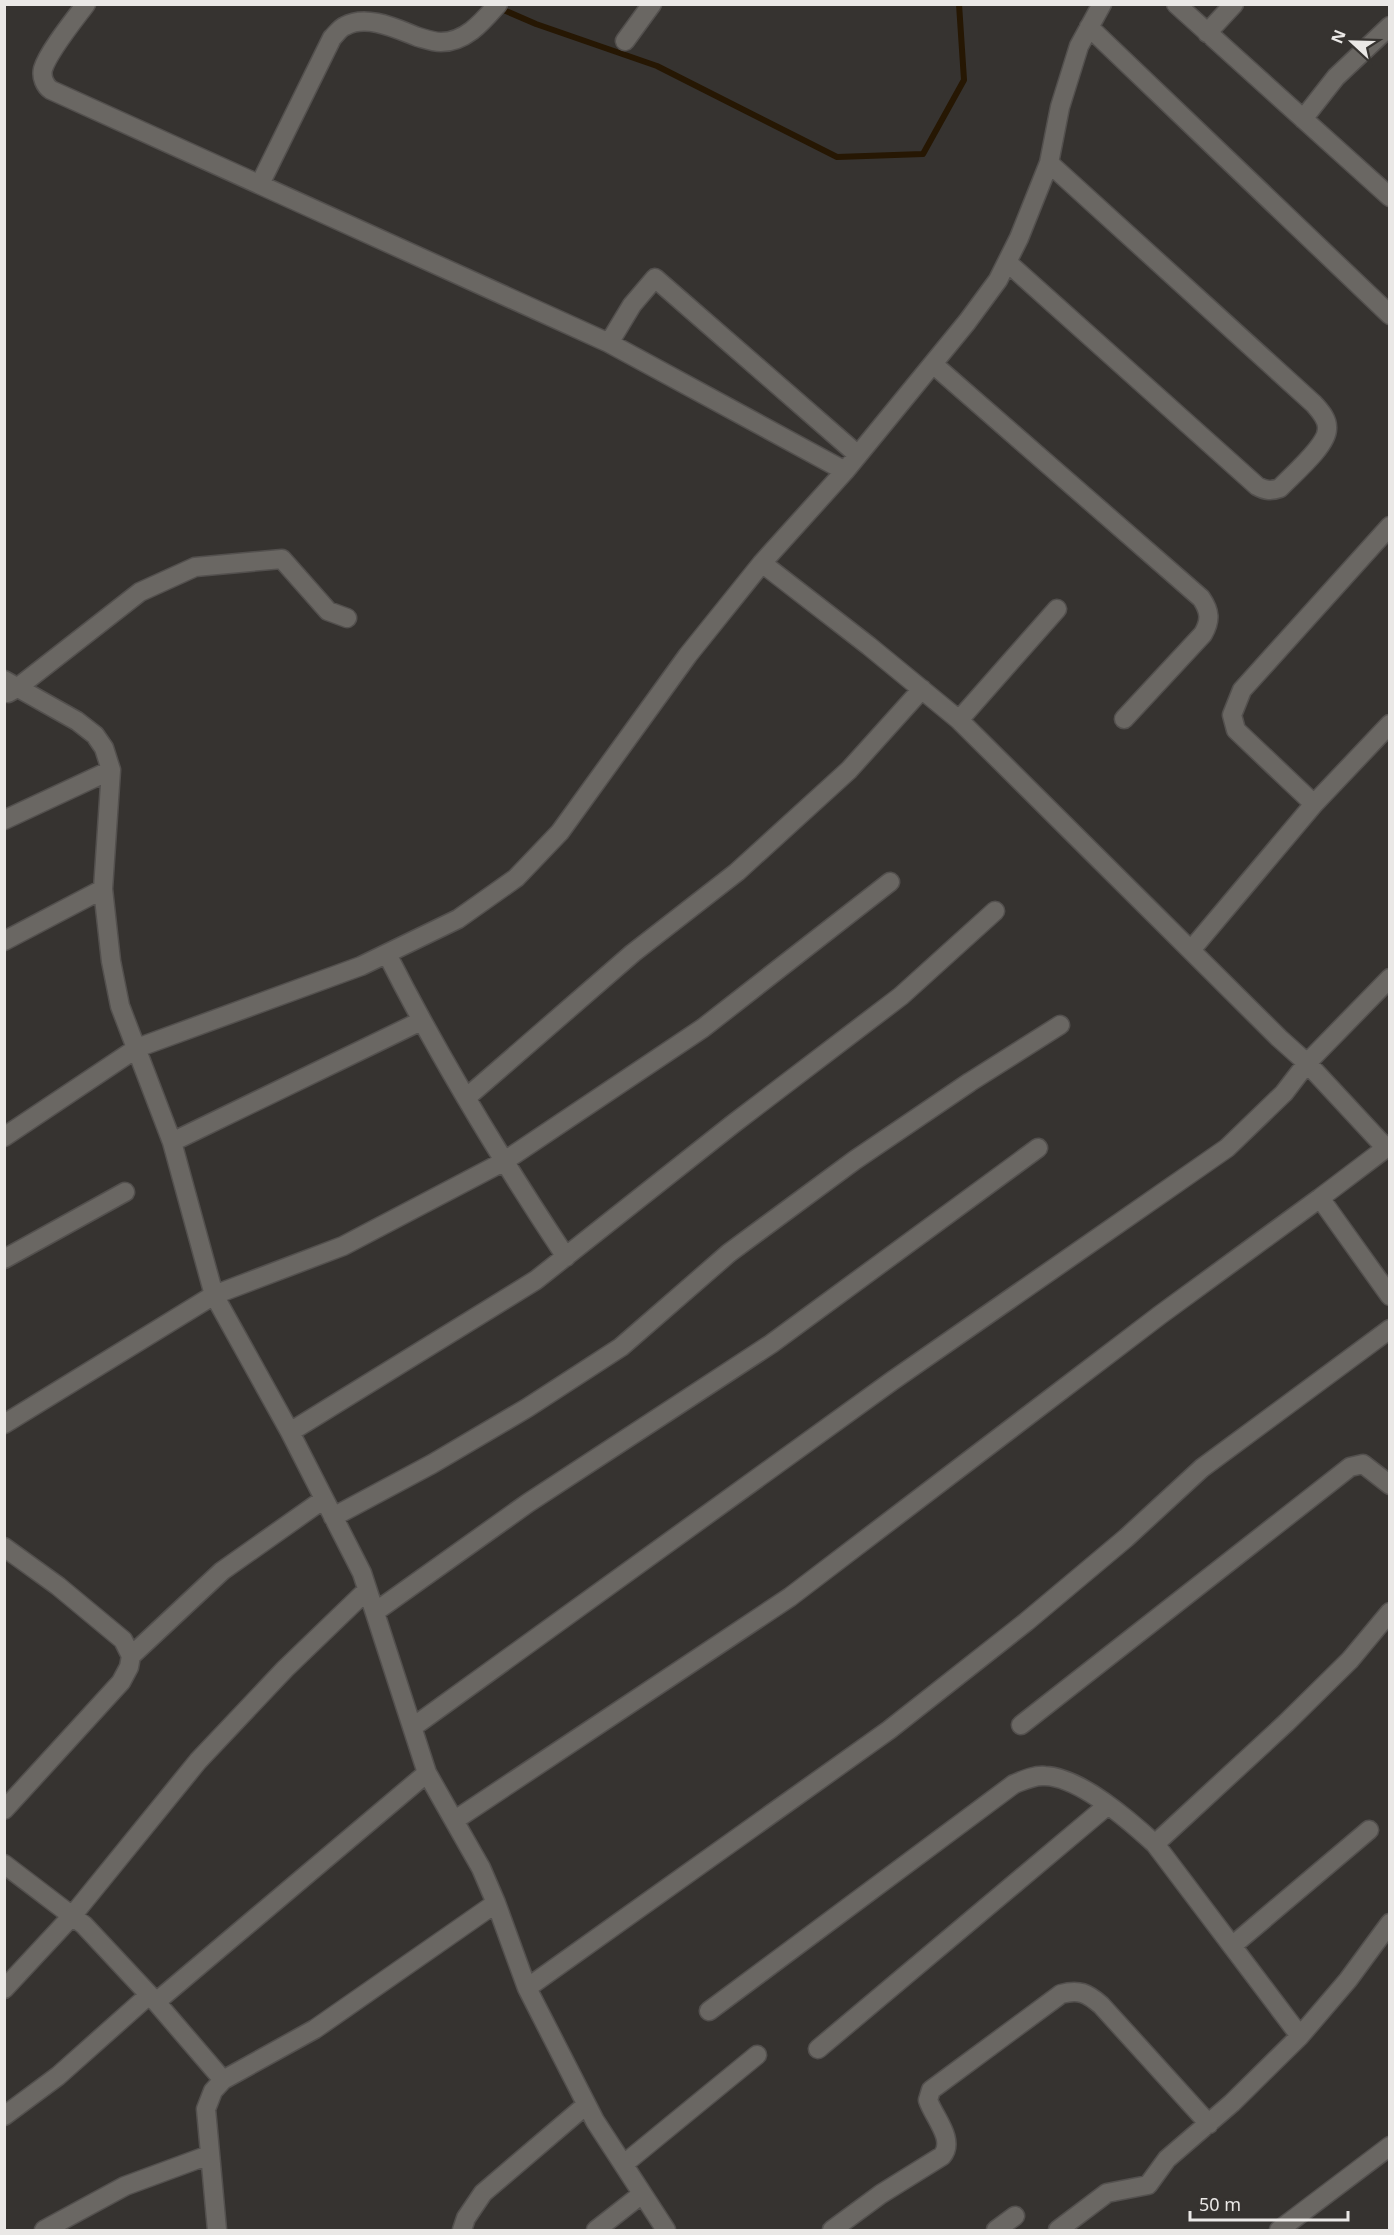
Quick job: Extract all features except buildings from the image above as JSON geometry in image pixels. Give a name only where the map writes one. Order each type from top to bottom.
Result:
[{"type":"street","points":[[86,4],[48,58],[43,75],[47,87],[609,344],[845,471]]},
{"type":"street","points":[[260,184],[332,38],[343,27],[353,22],[387,25],[426,40],[441,42],[465,35],[480,25],[498,4]]},
{"type":"street","points":[[625,41],[652,4]]},
{"type":"street","points":[[4,1137],[137,1048],[361,966],[458,919],[516,878],[560,832],[688,655],[762,563],[845,471],[986,297],[1019,238],[1049,163],[1060,107],[1080,46],[1102,4]]},
{"type":"street","points":[[1176,4],[1389,197]]},
{"type":"street","points":[[1208,33],[1234,4]]},
{"type":"street","points":[[1303,119],[1336,77],[1389,26]]},
{"type":"street","points":[[1089,27],[1389,315]]},
{"type":"street","points":[[1007,261],[1257,486],[1265,490],[1280,488],[1324,442],[1328,431],[1327,422],[1314,404],[1049,163]]},
{"type":"street","points":[[609,344],[632,304],[655,278],[858,455]]},
{"type":"street","points":[[933,364],[1201,598],[1208,608],[1210,615],[1203,634],[1124,719]]},
{"type":"street","points":[[1314,804],[1236,730],[1232,715],[1242,690],[1389,526]]},
{"type":"street","points":[[347,618],[328,611],[282,559],[195,567],[140,592],[9,688],[77,721],[95,735],[105,748],[111,770],[103,890],[111,961],[120,1006],[172,1142],[214,1295],[290,1432],[362,1573],[427,1773],[481,1868],[527,1988],[586,2105],[666,2230]]},
{"type":"street","points":[[455,1820],[790,1597],[1160,1315],[1388,1147],[1307,1063],[1279,1038],[959,720],[762,563]]},
{"type":"street","points":[[959,720],[1057,609]]},
{"type":"street","points":[[466,1098],[633,953],[737,872],[849,770],[922,689]]},
{"type":"street","points":[[1191,950],[1314,804],[1389,724]]},
{"type":"street","points":[[4,820],[111,770]]},
{"type":"street","points":[[4,1424],[214,1295],[343,1245],[503,1162],[703,1028],[890,882]]},
{"type":"street","points":[[4,941],[103,890]]},
{"type":"street","points":[[290,1432],[536,1280],[733,1124],[901,996],[995,911]]},
{"type":"street","points":[[387,954],[421,1021],[503,1162],[566,1257]]},
{"type":"street","points":[[413,1727],[892,1381],[1227,1148],[1284,1093],[1307,1063],[1389,978]]},
{"type":"street","points":[[172,1142],[421,1021]]},
{"type":"street","points":[[333,1517],[432,1464],[527,1408],[621,1347],[729,1252],[837,1173],[970,1082],[1060,1025]]},
{"type":"street","points":[[375,1612],[528,1503],[771,1344],[1038,1148]]},
{"type":"street","points":[[4,1259],[125,1192]]},
{"type":"street","points":[[1320,1198],[1389,1296]]},
{"type":"street","points":[[527,1988],[889,1730],[1035,1614],[1125,1538],[1202,1468],[1389,1329]]},
{"type":"street","points":[[1021,1725],[1350,1467],[1363,1464],[1389,1485]]},
{"type":"street","points":[[4,1810],[121,1682],[129,1667],[131,1656],[222,1571],[324,1499]]},
{"type":"street","points":[[4,1547],[58,1586],[123,1640],[131,1656]]},
{"type":"street","points":[[4,1989],[72,1916],[198,1761],[285,1669],[367,1590]]},
{"type":"street","points":[[1155,1844],[1286,1723],[1350,1660],[1389,1612]]},
{"type":"street","points":[[4,2116],[58,2076],[153,1999],[427,1773]]},
{"type":"street","points":[[710,2011],[1014,1784],[1029,1777],[1046,1776],[1064,1780],[1108,1805],[1155,1844],[1300,2036]]},
{"type":"street","points":[[818,2049],[1108,1805]]},
{"type":"street","points":[[1232,1946],[1369,1830]]},
{"type":"street","points":[[4,1864],[84,1925],[153,1999],[223,2080]]},
{"type":"street","points":[[217,2230],[206,2109],[213,2091],[223,2080],[315,2029],[496,1903]]},
{"type":"street","points":[[1058,2230],[1107,2193],[1148,2185],[1167,2159],[1209,2124],[1300,2036],[1348,1980],[1389,1923]]},
{"type":"street","points":[[832,2230],[946,2152],[947,2140],[928,2100],[932,2090],[1061,1994],[1075,1990],[1085,1993],[1101,2005],[1209,2124]]},
{"type":"street","points":[[624,2164],[756,2055]]},
{"type":"street","points":[[462,2230],[466,2218],[483,2193],[586,2105]]},
{"type":"street","points":[[1279,2230],[1389,2146]]},
{"type":"street","points":[[44,2230],[125,2186],[209,2155]]},
{"type":"street","points":[[596,2230],[642,2194]]},
{"type":"street","points":[[996,2230],[1015,2216]]},
{"type":"waterway","points":[[499,8],[536,24],[657,66],[837,157],[923,154],[964,80],[959,4]]}]
